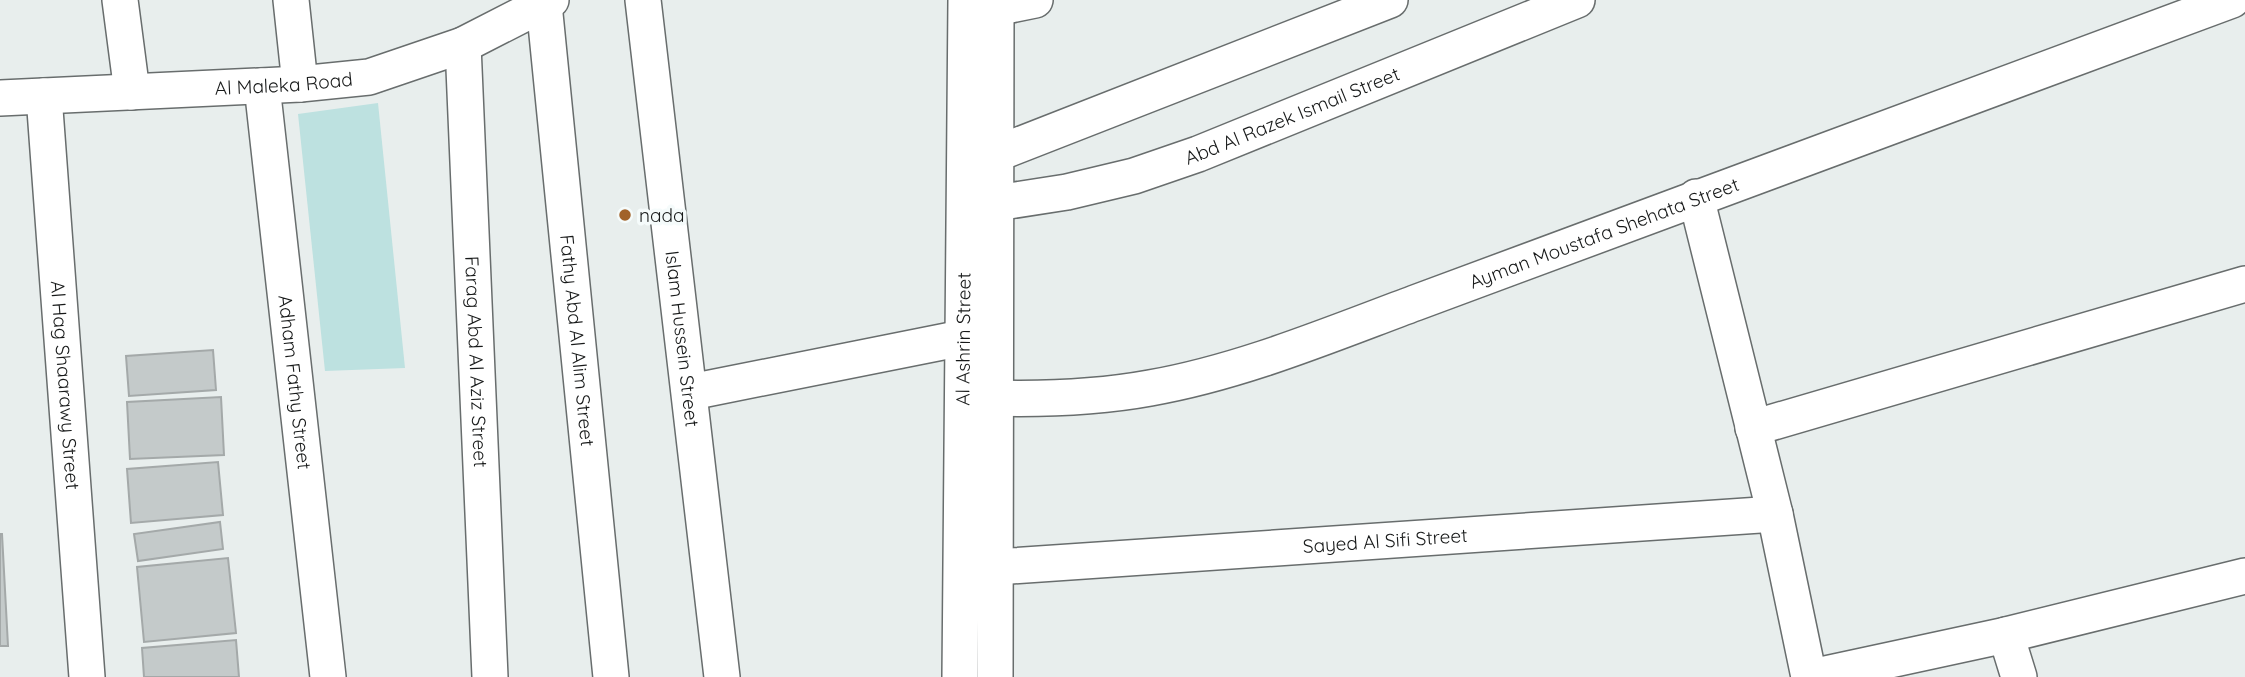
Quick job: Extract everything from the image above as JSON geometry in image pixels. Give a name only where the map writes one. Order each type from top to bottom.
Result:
[{"type":"street","points":[[120,0],[132,92]]},
{"type":"street","points":[[291,0],[300,84]]},
{"type":"street","name":"Islam Hussein Street","points":[[643,0],[691,392],[722,677]]},
{"type":"street","points":[[981,3],[1034,0]]},
{"type":"street","points":[[996,154],[1390,0]]},
{"type":"street","name":"Abd Al Razek Ismail Street","points":[[996,203],[1081,189],[1134,176],[1198,154],[1577,0]]},
{"type":"street","name":"Ayman Moustafa Shehata Street","points":[[980,398],[1101,395],[1201,377],[1363,322],[2232,0]]},
{"type":"street","name":"Al Maleka Road","points":[[1,92],[44,96],[300,84],[369,76],[463,45],[547,2]]},
{"type":"street","name":"Fathy Abd Al Alim Street","points":[[547,2],[611,677]]},
{"type":"street","name":"Al Ashrin Street","points":[[960,677],[996,203],[996,154],[981,3]]},
{"type":"street","name":"Al Ashrin Street","points":[[981,3],[962,338],[980,398],[996,567],[995,677]]},
{"type":"street","name":"Farag Abd Al Aziz Street","points":[[463,45],[490,677]]},
{"type":"street","name":"Adham Fathy Street","points":[[262,86],[328,677]]},
{"type":"street","name":"Al Hag Shaarawy Street","points":[[44,96],[87,677]]},
{"type":"street","points":[[1696,197],[1775,514],[1810,677],[1909,667],[2006,635],[2245,576]]},
{"type":"street","points":[[1753,428],[2245,284]]},
{"type":"street","points":[[691,392],[962,338]]},
{"type":"street","name":"Sayed Al Sifi Street","points":[[996,567],[1775,514]]},
{"type":"street","points":[[2006,635],[2019,677]]},
{"type":"shaded area","points":[[378,103],[405,368],[325,371],[298,114]]},
{"type":"building","points":[[213,350],[216,390],[129,396],[126,356]]},
{"type":"building","points":[[221,397],[224,455],[130,459],[127,402]]},
{"type":"building","points":[[218,462],[223,515],[131,523],[127,469]]},
{"type":"building","points":[[220,522],[223,549],[138,561],[134,534]]},
{"type":"building","points":[[2,534],[8,646],[0,646]]},
{"type":"building","points":[[228,558],[236,633],[144,642],[137,567]]},
{"type":"building","points":[[236,640],[239,677],[144,677],[142,648]]},
{"type":"place","name":"nada","points":[[625,215]]}]
